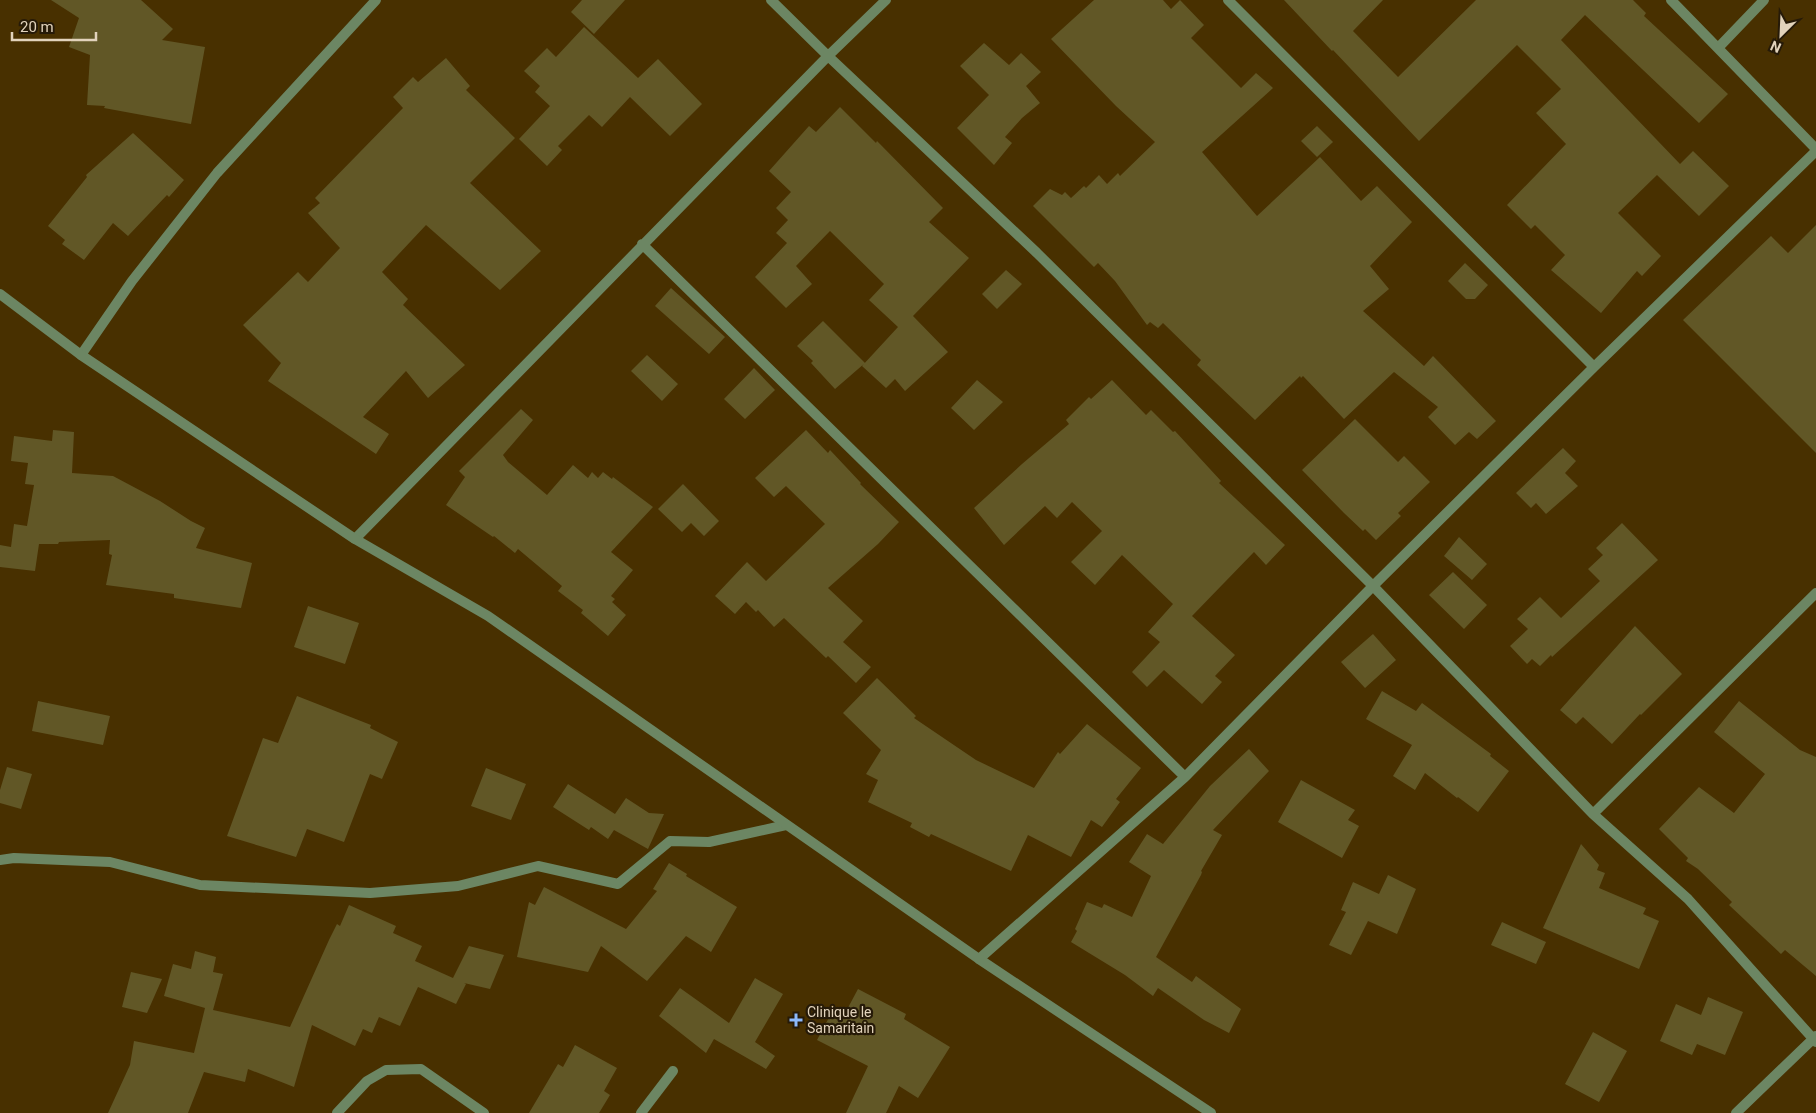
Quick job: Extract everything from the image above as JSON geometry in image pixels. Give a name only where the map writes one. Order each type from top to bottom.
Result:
[{"type":"street","points":[[81,355],[132,281],[217,173],[376,0]]},
{"type":"street","points":[[772,0],[828,56],[1037,253],[1373,586],[1593,814],[1688,899],[1815,1039],[1736,1113]]},
{"type":"street","points":[[355,539],[642,244],[886,0]]},
{"type":"street","points":[[1228,0],[1594,367]]},
{"type":"street","points":[[979,959],[1185,777],[1373,586],[1816,150],[1671,0]]},
{"type":"street","points":[[1718,48],[1764,0]]},
{"type":"street","points":[[642,244],[1185,777]]},
{"type":"street","points":[[0,294],[81,355],[355,539],[488,616],[979,959],[1211,1113]]},
{"type":"street","points":[[1593,814],[1816,593]]},
{"type":"street","points":[[0,860],[14,858],[110,862],[200,885],[360,892],[458,886],[538,866],[618,884],[670,840],[709,842],[786,825]]},
{"type":"street","points":[[337,1113],[367,1081],[386,1070],[421,1069],[484,1113]]},
{"type":"street","points":[[641,1113],[673,1071]]},
{"type":"building","points":[[51,0],[141,0],[173,29],[162,40],[205,47],[191,124],[104,108],[105,106],[87,105],[90,55],[69,47],[79,18]]},
{"type":"building","points":[[582,0],[625,0],[594,34],[571,12]]},
{"type":"building","points":[[1094,0],[1163,0],[1171,9],[1180,0],[1204,25],[1191,38],[1241,88],[1256,73],[1273,88],[1202,152],[1257,216],[1320,157],[1361,201],[1377,186],[1412,222],[1370,266],[1389,289],[1363,311],[1424,366],[1433,356],[1496,421],[1477,439],[1469,432],[1455,445],[1428,417],[1438,407],[1394,372],[1344,419],[1303,376],[1301,378],[1300,376],[1255,420],[1197,365],[1201,360],[1163,323],[1158,328],[1150,322],[1147,325],[1115,281],[1098,263],[1094,267],[1033,206],[1050,189],[1062,195],[1065,192],[1071,198],[1084,186],[1086,188],[1099,175],[1107,184],[1118,173],[1120,176],[1155,142],[1116,106],[1051,39]]},
{"type":"building","points":[[1284,0],[1383,0],[1353,31],[1398,77],[1476,0],[1633,0],[1646,13],[1644,16],[1728,94],[1699,123],[1585,15],[1561,40],[1680,164],[1693,151],[1729,186],[1699,216],[1657,175],[1618,213],[1661,256],[1642,276],[1637,271],[1601,313],[1551,270],[1565,255],[1535,225],[1531,229],[1507,205],[1566,144],[1536,113],[1561,89],[1517,45],[1419,141]]},
{"type":"building","points":[[584,27],[638,78],[658,59],[702,104],[670,136],[630,97],[602,127],[589,115],[558,146],[562,150],[547,166],[519,139],[550,106],[535,92],[540,86],[524,71],[547,48],[556,57]]},
{"type":"building","points":[[984,43],[1009,65],[1021,53],[1041,72],[1026,86],[1040,103],[1022,118],[1005,137],[1012,143],[994,165],[957,128],[989,95],[960,66]]},
{"type":"building","points":[[446,58],[470,86],[466,90],[515,138],[470,183],[541,251],[500,290],[426,225],[382,272],[408,299],[403,305],[465,365],[428,398],[406,371],[363,417],[389,434],[376,454],[268,381],[281,363],[243,325],[298,272],[308,282],[340,248],[308,213],[320,203],[315,198],[403,108],[393,97],[413,77],[418,82]]},
{"type":"building","points":[[840,107],[876,143],[877,141],[943,208],[929,222],[969,258],[913,316],[948,352],[905,391],[895,379],[886,388],[862,366],[898,327],[869,300],[884,284],[830,231],[796,266],[812,284],[786,308],[755,277],[787,243],[776,233],[788,220],[776,208],[791,192],[769,171],[809,126],[816,132]]},
{"type":"building","points":[[1317,126],[1333,142],[1317,157],[1301,141]]},
{"type":"building","points":[[133,133],[184,180],[128,236],[113,223],[84,260],[62,244],[65,240],[48,226],[87,177],[86,175]]},
{"type":"building","points":[[1816,225],[1816,453],[1683,320],[1771,236],[1788,253]]},
{"type":"building","points":[[1465,263],[1488,285],[1475,299],[1466,299],[1448,281]]},
{"type":"building","points":[[1006,270],[1022,284],[997,309],[982,294]]},
{"type":"building","points":[[671,288],[725,337],[709,354],[655,306]]},
{"type":"building","points":[[823,321],[865,363],[835,389],[811,363],[813,361],[797,346]]},
{"type":"building","points":[[647,355],[678,384],[662,401],[631,371]]},
{"type":"building","points":[[754,368],[775,390],[745,419],[724,399]]},
{"type":"building","points":[[977,380],[1003,402],[974,430],[951,408]]},
{"type":"building","points":[[1112,380],[1146,415],[1151,410],[1173,432],[1175,431],[1221,481],[1219,483],[1285,545],[1266,565],[1254,552],[1192,616],[1235,655],[1215,676],[1222,682],[1202,704],[1164,670],[1147,687],[1132,672],[1160,642],[1148,632],[1173,604],[1122,555],[1095,585],[1071,562],[1102,531],[1072,502],[1057,518],[1045,506],[1004,545],[974,508],[1069,424],[1066,420],[1089,397],[1091,399]]},
{"type":"building","points":[[521,409],[533,420],[503,455],[508,462],[547,495],[573,465],[588,478],[592,472],[598,478],[603,472],[612,479],[613,477],[653,507],[611,552],[633,570],[611,596],[615,599],[612,602],[626,615],[608,636],[581,613],[583,610],[558,591],[562,586],[518,549],[515,553],[494,536],[446,505],[465,477],[459,471]]},
{"type":"building","points":[[1355,419],[1398,462],[1404,456],[1430,482],[1398,513],[1401,516],[1376,540],[1365,529],[1363,531],[1302,470]]},
{"type":"building","points":[[53,430],[74,432],[72,473],[113,476],[205,528],[196,548],[252,563],[241,608],[174,598],[174,594],[106,585],[112,555],[109,554],[110,540],[39,544],[35,571],[0,567],[0,545],[11,547],[14,524],[27,526],[34,485],[25,484],[28,463],[11,461],[14,436],[52,441]]},
{"type":"building","points":[[806,430],[828,453],[830,450],[860,484],[899,522],[878,544],[828,588],[863,621],[843,642],[871,667],[856,683],[828,656],[826,658],[784,618],[774,627],[758,610],[756,612],[746,602],[735,614],[715,596],[747,562],[766,581],[825,524],[786,486],[774,497],[755,478]]},
{"type":"building","points":[[1563,448],[1576,461],[1565,473],[1578,486],[1546,514],[1536,503],[1531,508],[1516,493]]},
{"type":"building","points":[[683,484],[719,521],[704,536],[691,523],[682,532],[658,509]]},
{"type":"building","points":[[1622,523],[1658,560],[1552,657],[1551,655],[1540,666],[1532,659],[1527,664],[1510,646],[1528,629],[1517,619],[1540,597],[1561,618],[1600,581],[1588,569],[1603,555],[1596,548]]},
{"type":"building","points":[[1459,537],[1487,564],[1472,580],[1444,556]]},
{"type":"building","points":[[1453,572],[1487,605],[1464,629],[1429,595]]},
{"type":"building","points":[[308,606],[359,623],[345,664],[294,647]]},
{"type":"building","points":[[1635,626],[1682,674],[1612,744],[1583,717],[1576,724],[1560,710]]},
{"type":"building","points":[[1373,634],[1396,660],[1365,688],[1341,662]]},
{"type":"building","points":[[877,678],[916,716],[914,718],[976,760],[1034,788],[1058,752],[1060,754],[1087,724],[1141,768],[1116,799],[1120,802],[1102,827],[1091,820],[1071,857],[1028,835],[1011,871],[931,834],[929,837],[910,827],[912,823],[868,802],[878,780],[866,774],[881,750],[843,713]]},
{"type":"building","points":[[1382,691],[1416,711],[1422,703],[1491,754],[1490,756],[1509,771],[1478,812],[1425,773],[1415,790],[1393,776],[1412,745],[1366,719]]},
{"type":"building","points":[[297,696],[371,725],[370,728],[398,742],[382,779],[370,774],[344,842],[307,829],[296,857],[227,836],[263,738],[278,743]]},
{"type":"building","points":[[38,701],[110,716],[103,745],[32,731]]},
{"type":"building","points":[[1739,701],[1800,750],[1816,757],[1816,976],[1785,950],[1781,954],[1729,905],[1732,902],[1698,869],[1686,861],[1688,858],[1659,829],[1699,787],[1734,813],[1765,774],[1714,732]]},
{"type":"building","points":[[1249,749],[1269,771],[1213,830],[1222,835],[1156,957],[1192,982],[1196,976],[1241,1009],[1229,1033],[1204,1020],[1158,988],[1153,996],[1125,975],[1071,942],[1087,902],[1102,908],[1104,904],[1132,917],[1151,876],[1129,862],[1147,834],[1163,844],[1210,786]]},
{"type":"building","points":[[7,767],[32,774],[21,809],[0,803],[0,790]]},
{"type":"building","points":[[486,768],[526,784],[511,820],[471,806]]},
{"type":"building","points":[[1301,780],[1355,810],[1348,820],[1359,826],[1342,858],[1278,822]]},
{"type":"building","points":[[568,784],[615,814],[626,798],[649,813],[664,814],[648,849],[614,830],[608,839],[591,827],[589,830],[553,807]]},
{"type":"building","points":[[1581,844],[1599,865],[1597,870],[1605,873],[1599,888],[1646,908],[1643,914],[1659,921],[1639,969],[1543,928]]},
{"type":"building","points":[[669,863],[687,874],[686,876],[737,907],[711,952],[686,936],[647,981],[601,946],[588,972],[517,957],[529,902],[535,905],[544,887],[626,929],[657,891],[653,889]]},
{"type":"building","points":[[1388,875],[1416,889],[1397,934],[1368,921],[1351,955],[1329,945],[1346,912],[1341,910],[1353,882],[1379,894]]},
{"type":"building","points":[[349,905],[396,926],[393,933],[422,946],[415,961],[453,978],[469,946],[504,955],[490,989],[464,983],[466,984],[456,1004],[418,987],[400,1026],[379,1017],[372,1033],[363,1029],[355,1046],[312,1025],[294,1087],[248,1069],[245,1082],[204,1072],[188,1113],[108,1113],[130,1065],[134,1041],[194,1053],[205,1008],[164,996],[173,964],[191,969],[195,951],[216,957],[213,972],[223,974],[213,1010],[290,1027],[329,940],[337,924],[340,926]]},
{"type":"building","points":[[1502,922],[1546,942],[1536,964],[1491,945]]},
{"type":"building","points":[[131,972],[162,979],[147,1013],[122,1007]]},
{"type":"building","points":[[755,978],[783,994],[755,1042],[775,1056],[766,1069],[714,1039],[706,1053],[659,1016],[680,988],[729,1023]]},
{"type":"building","points":[[858,989],[906,1014],[904,1019],[950,1047],[918,1098],[899,1086],[886,1113],[846,1113],[868,1066],[817,1040],[832,1012],[843,1017]]},
{"type":"building","points":[[1708,997],[1743,1012],[1725,1055],[1697,1044],[1692,1055],[1660,1041],[1676,1004],[1701,1015]]},
{"type":"building","points":[[1593,1032],[1627,1051],[1599,1102],[1565,1084]]},
{"type":"building","points":[[575,1045],[617,1068],[604,1091],[610,1095],[599,1113],[529,1113],[558,1064],[563,1067]]},
{"type":"place","name":"Clinique le Samaritain","points":[[796,1020]]}]
